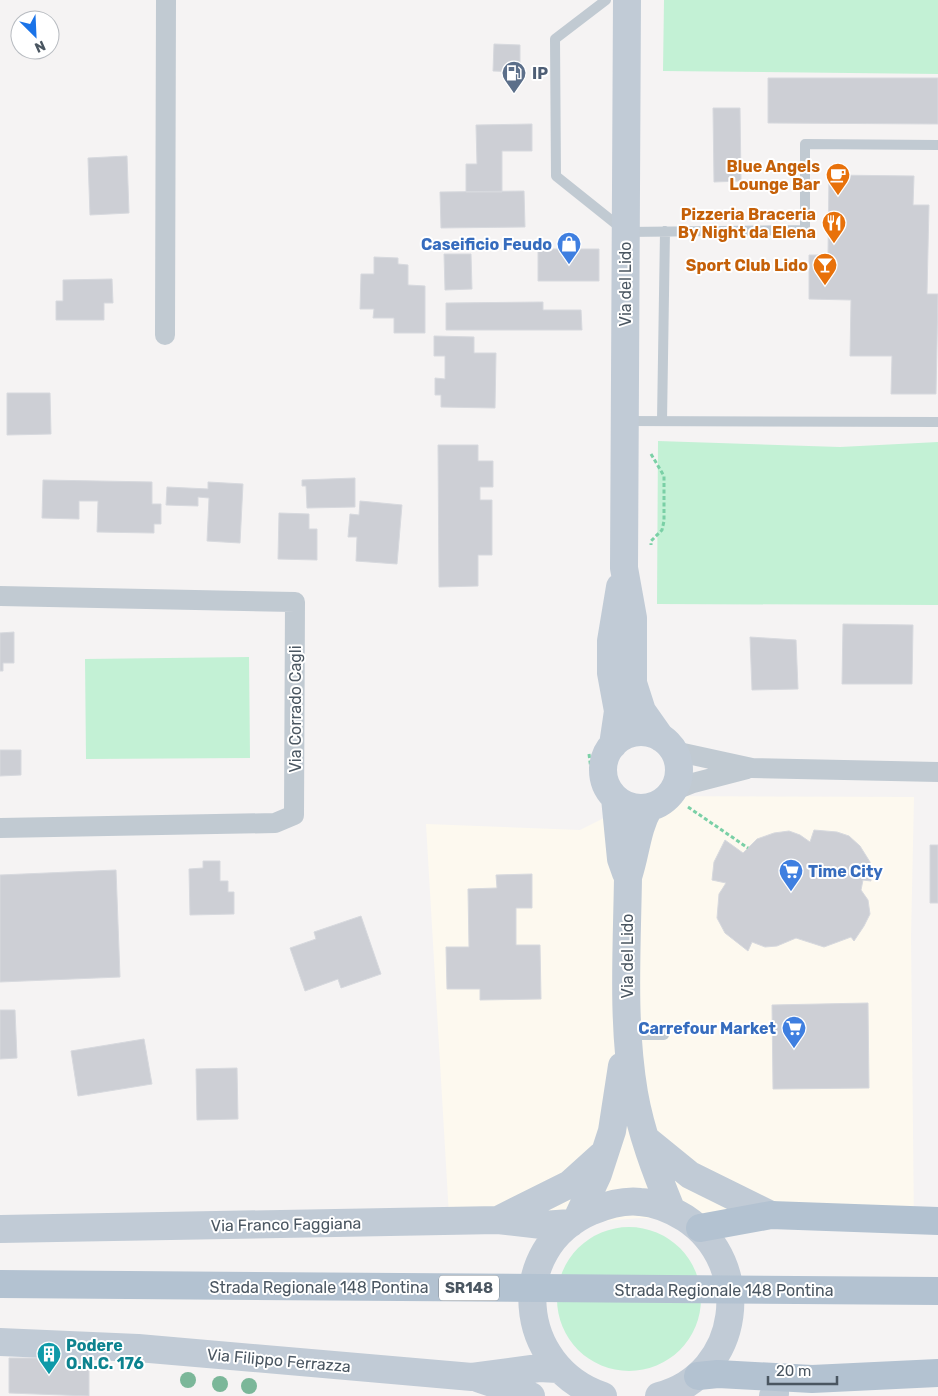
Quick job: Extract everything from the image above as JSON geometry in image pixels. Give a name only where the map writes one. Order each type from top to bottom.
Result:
[{"type":"main road","name":"Via del Lido","points":[[601,746],[618,711],[611,673],[611,641],[624,568],[627,0]]},
{"type":"main road","name":"Via del Lido","points":[[624,568],[633,618],[633,683],[642,711],[668,744]]},
{"type":"main road","points":[[636,732],[649,733],[668,744],[679,771],[682,798],[650,808],[631,807],[604,793],[604,762],[601,746],[636,732]]},
{"type":"main road","name":"Via del Lido","points":[[604,793],[621,859],[628,876]]},
{"type":"main road","name":"Via del Lido","points":[[650,808],[641,821],[634,858],[628,876],[627,1035],[634,1094],[645,1138],[671,1209]]},
{"type":"main road","name":"Via del Lido","points":[[574,1220],[591,1190],[612,1131],[627,1035]]},
{"type":"main road","points":[[645,1138],[690,1175],[771,1215]]},
{"type":"main road","name":"Via del Lido","points":[[498,1220],[570,1184],[604,1153]]},
{"type":"main road","name":"Via del Lido","points":[[593,1394],[558,1369],[542,1345],[533,1318],[532,1289],[540,1261],[556,1236],[574,1220],[608,1204],[640,1202],[671,1209],[700,1228],[720,1254],[731,1286],[730,1319],[719,1350],[698,1376],[667,1395]]},
{"type":"main road","points":[[700,1228],[771,1215],[938,1221]]},
{"type":"main road","name":"Via Franco Faggiana","points":[[0,1230],[498,1220],[542,1226],[574,1220]]},
{"type":"main road","name":"Strada Regionale 148 Pontina","points":[[0,1284],[938,1291]]},
{"type":"main road","name":"Via Filippo Ferrazza","points":[[0,1342],[163,1350],[472,1377],[539,1368],[558,1369]]},
{"type":"main road","points":[[698,1376],[718,1374],[812,1379],[938,1373]]},
{"type":"main road","points":[[472,1377],[532,1396]]},
{"type":"main road","points":[[771,1395],[812,1379]]},
{"type":"street","points":[[165,335],[166,0]]},
{"type":"street","name":"Via Corrado Cagli","points":[[0,596],[295,602],[294,815],[275,823],[0,828]]},
{"type":"street","points":[[668,744],[752,768],[938,772]]},
{"type":"street","points":[[682,798],[693,783],[752,768]]},
{"type":"lane","points":[[606,0],[555,39],[556,176],[626,232],[805,230],[805,144],[938,145]]},
{"type":"lane","points":[[662,421],[665,231]]},
{"type":"lane","points":[[625,420],[938,422]]},
{"type":"lane","points":[[627,1035],[664,1035]]},
{"type":"path","points":[[651,448],[651,453],[664,476],[664,521],[662,530],[652,541],[651,550]]},
{"type":"path","points":[[601,746],[588,762],[604,793]]},
{"type":"path","points":[[682,798],[748,848]]},
{"type":"shaded area","points":[[648,796],[914,797],[911,937],[914,1228],[641,1218],[450,1233],[426,824],[580,830]]},
{"type":"green space","points":[[664,0],[938,0],[938,74],[663,71]]},
{"type":"green space","points":[[658,441],[840,447],[938,442],[938,605],[657,604]]},
{"type":"green space","points":[[249,657],[250,758],[86,759],[85,659]]},
{"type":"green space","points":[[629,1227],[657,1232],[680,1248],[696,1271],[701,1299],[696,1327],[680,1350],[657,1366],[629,1371],[601,1366],[578,1350],[562,1327],[557,1299],[562,1271],[578,1248],[601,1232]]},
{"type":"building","points":[[494,44],[520,45],[520,72],[493,71]]},
{"type":"building","points":[[768,78],[938,78],[938,124],[768,123]]},
{"type":"building","points":[[713,108],[740,108],[741,181],[714,182]]},
{"type":"building","points":[[532,124],[532,151],[502,151],[502,192],[466,192],[466,164],[477,164],[476,125]]},
{"type":"building","points":[[127,156],[129,213],[90,215],[88,158]]},
{"type":"building","points":[[829,175],[914,176],[913,205],[929,205],[927,294],[938,294],[936,394],[891,394],[892,356],[850,356],[851,300],[809,299],[809,255],[828,255]]},
{"type":"building","points":[[524,191],[525,227],[441,228],[440,192]]},
{"type":"building","name":"Caseificio Feudo","points":[[538,249],[599,249],[599,281],[538,281]]},
{"type":"building","points":[[444,254],[471,254],[472,289],[445,290]]},
{"type":"building","points":[[374,257],[398,258],[398,264],[408,265],[408,285],[425,286],[425,333],[394,333],[394,318],[373,318],[374,309],[360,309],[361,274],[374,274]]},
{"type":"building","points":[[112,279],[113,303],[104,303],[104,320],[56,320],[56,301],[63,301],[63,280]]},
{"type":"building","points":[[543,302],[543,310],[581,310],[582,330],[446,330],[446,303]]},
{"type":"building","points":[[434,336],[474,337],[474,353],[496,353],[495,408],[441,407],[441,395],[435,395],[435,378],[445,379],[445,356],[434,356]]},
{"type":"building","points":[[7,393],[50,393],[51,434],[7,435]]},
{"type":"building","points":[[438,445],[478,445],[478,461],[493,461],[493,487],[480,487],[480,500],[492,500],[492,555],[478,555],[478,586],[439,587]]},
{"type":"building","points":[[355,478],[355,507],[307,508],[306,486],[302,486],[302,480]]},
{"type":"building","points":[[43,480],[152,482],[152,504],[161,504],[161,524],[154,524],[154,533],[97,532],[98,501],[79,501],[79,519],[42,518]]},
{"type":"building","points":[[208,482],[243,484],[240,543],[207,541],[209,498],[198,497],[198,506],[166,505],[167,487],[208,489]]},
{"type":"building","points":[[360,501],[402,505],[397,564],[356,561],[357,537],[348,537],[350,514],[359,515]]},
{"type":"building","points":[[279,513],[309,514],[309,529],[317,529],[317,560],[278,559]]},
{"type":"building","points":[[843,624],[913,625],[912,684],[842,684]]},
{"type":"building","points":[[14,632],[14,663],[3,663],[3,671],[0,671],[0,633]]},
{"type":"building","points":[[750,637],[796,640],[798,689],[752,690]]},
{"type":"building","points":[[0,750],[21,750],[21,775],[0,776]]},
{"type":"building","name":"Time City","points":[[814,830],[837,832],[849,836],[860,846],[870,862],[871,881],[863,880],[861,890],[868,900],[870,914],[864,926],[854,941],[851,937],[824,947],[796,938],[777,946],[765,947],[752,942],[748,951],[725,933],[717,918],[719,894],[726,883],[712,880],[714,862],[725,840],[743,853],[757,839],[774,833],[789,831],[800,835],[810,842]]},
{"type":"building","points":[[930,845],[938,845],[938,903],[930,903]]},
{"type":"building","points":[[203,861],[220,861],[220,881],[228,881],[228,892],[234,892],[234,914],[190,915],[189,869],[203,868]]},
{"type":"building","points":[[116,870],[120,977],[0,982],[0,875]]},
{"type":"building","points":[[532,874],[532,908],[516,908],[516,945],[540,945],[541,999],[480,1000],[480,989],[447,989],[446,947],[469,947],[468,889],[497,888],[496,875]]},
{"type":"building","points":[[361,916],[381,974],[341,988],[338,979],[305,991],[290,948],[316,939],[314,932]]},
{"type":"building","points":[[868,1003],[869,1088],[773,1089],[772,1005]]},
{"type":"building","points":[[0,1010],[15,1010],[17,1058],[0,1059]]},
{"type":"building","points":[[144,1039],[152,1084],[78,1096],[71,1051]]},
{"type":"building","points":[[237,1068],[238,1119],[197,1120],[196,1069]]},
{"type":"building","name":"Podere O.N.C. 176","points":[[9,1358],[89,1358],[89,1396],[9,1393]]},
{"type":"place","name":"IP","points":[[514,94]]},
{"type":"place","name":"Blue Angels Lounge Bar","points":[[838,196]]},
{"type":"place","name":"Pizzeria Braceria By Night da Elena","points":[[834,244]]},
{"type":"place","name":"Caseificio Feudo","points":[[569,265]]},
{"type":"place","name":"Sport Club Lido","points":[[825,286]]},
{"type":"place","name":"Time City","points":[[791,892]]},
{"type":"place","name":"Carrefour Market","points":[[794,1049]]},
{"type":"place","name":"Podere O.N.C. 176","points":[[49,1375]]}]
